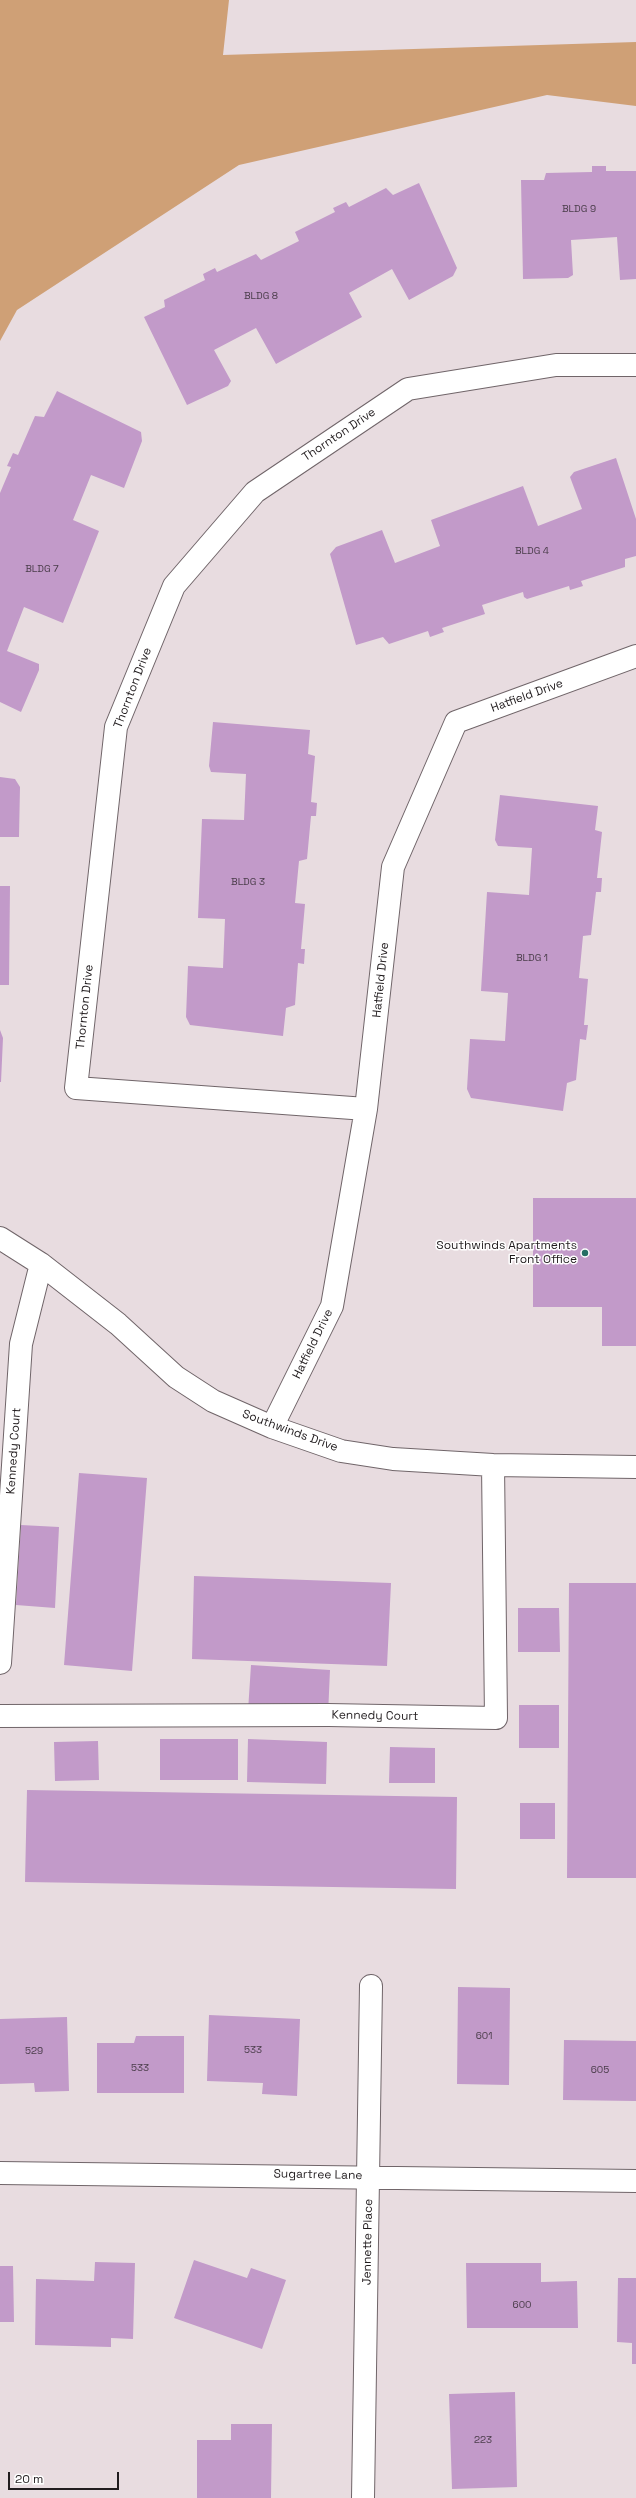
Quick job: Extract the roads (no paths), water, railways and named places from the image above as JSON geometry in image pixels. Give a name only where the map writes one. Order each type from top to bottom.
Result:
[{"type":"street","name":"Thornton Drive","points":[[366,1109],[76,1088],[116,727],[174,586],[255,492],[408,389],[556,365],[636,365]]},
{"type":"street","name":"Hatfield Drive","points":[[272,1427],[332,1306],[366,1109],[393,867],[456,722],[636,656]]},
{"type":"street","name":"Southwinds Drive","points":[[0,1238],[41,1264],[118,1324],[176,1377],[213,1401],[272,1427],[341,1451],[393,1459],[493,1464],[636,1467]]},
{"type":"street","name":"Kennedy Court","points":[[0,1664],[21,1344],[41,1264]]},
{"type":"street","name":"Kennedy Court","points":[[0,1716],[328,1715],[496,1718],[493,1464]]},
{"type":"street","name":"Jennette Place","points":[[363,2498],[371,1986]]},
{"type":"street","name":"Sugartree Lane","points":[[0,2173],[369,2176],[636,2181]]},
{"type":"place","name":"Southwinds Apartments Front Office","points":[[585,1253]]}]
